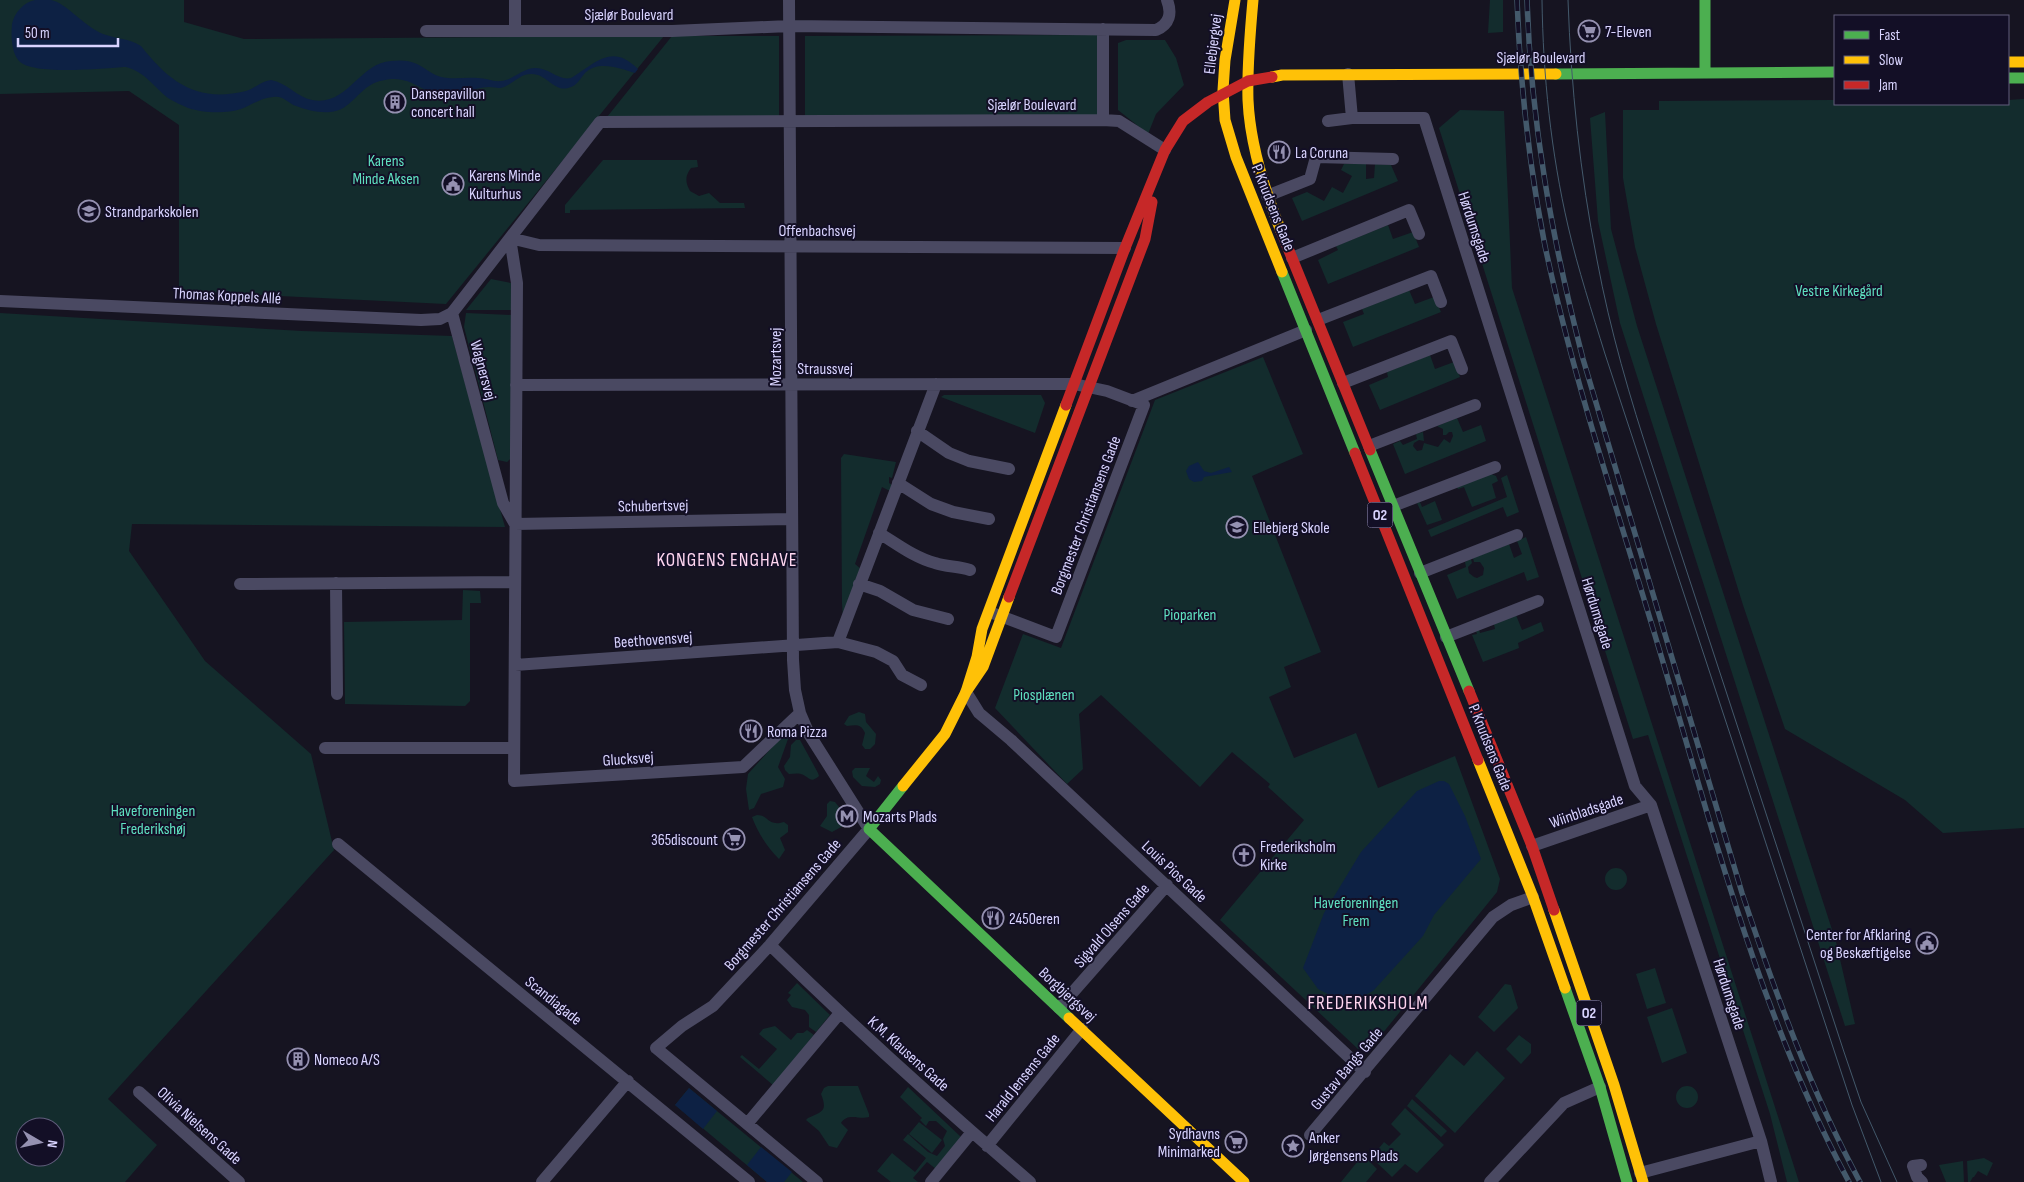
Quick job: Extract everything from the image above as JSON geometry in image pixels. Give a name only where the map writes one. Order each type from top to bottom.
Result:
[{"type":"street","points":[[426,31],[515,31],[515,0]]},
{"type":"street","name":"Mozartsvej","points":[[789,0],[793,645],[795,690],[800,713]]},
{"type":"street","name":"Sjælør Boulevard","points":[[515,31],[672,31],[789,26],[1156,30],[1164,27],[1170,14],[1167,0]]},
{"type":"street","name":"Ellebjergvej","points":[[1223,93],[1225,58],[1235,0]]},
{"type":"street","name":"O2","points":[[1248,81],[1253,0]]},
{"type":"street","points":[[1705,0],[1705,73]]},
{"type":"street","points":[[1103,29],[1103,120]]},
{"type":"street","points":[[2009,62],[2024,62]]},
{"type":"street","name":"Sjælør Boulevard","points":[[1248,81],[1282,75],[1834,72]]},
{"type":"street","points":[[1348,74],[1352,118]]},
{"type":"street","points":[[2009,78],[2024,78]]},
{"type":"street","name":"Borgmester Christiansens Gade","points":[[966,692],[977,657],[982,628],[1125,248],[1163,155],[1183,121],[1223,93],[1248,81]]},
{"type":"street","name":"P. Knudsens Gade","points":[[1248,81],[1255,150],[1267,196],[1532,846],[1614,1085],[1641,1178]]},
{"type":"street","name":"P. Knudsens Gade","points":[[1223,93],[1225,122],[1236,157],[1533,897],[1600,1088],[1627,1182]]},
{"type":"street","name":"Hørdumsgade","points":[[1328,121],[1352,118],[1424,118],[1635,786],[1651,805],[1761,1141],[1771,1182]]},
{"type":"street","name":"Sjælør Boulevard","points":[[510,238],[600,122],[1103,120],[1119,121],[1163,155]]},
{"type":"street","name":"Borgmester Christiansens Gade","points":[[747,1124],[656,1048],[682,1026],[713,1006],[770,945],[869,829],[945,734],[966,692],[983,667],[1145,239],[1163,155]]},
{"type":"street","name":"P. Knudsens Gade","points":[[1267,196],[1310,179],[1316,157],[1393,159]]},
{"type":"street","name":"P. Knudsens Gade","points":[[1292,258],[1409,210],[1419,234]]},
{"type":"street","points":[[452,313],[510,238]]},
{"type":"street","name":"Offenbachsvej","points":[[510,238],[539,246],[1125,248]]},
{"type":"street","name":"Wagnersvej","points":[[510,238],[517,283],[514,781]]},
{"type":"street","points":[[1318,320],[1431,276],[1441,302]]},
{"type":"street","name":"Thomas Koppels Allé","points":[[0,301],[421,320],[440,319],[452,313]]},
{"type":"street","name":"Wagnersvej","points":[[452,313],[503,503],[516,524]]},
{"type":"street","points":[[1074,384],[1132,401],[1306,330]]},
{"type":"street","points":[[1343,383],[1451,341],[1462,368]]},
{"type":"street","points":[[838,642],[936,384]]},
{"type":"street","name":"Straussvej","points":[[516,385],[1074,384]]},
{"type":"street","name":"Borgmester Christiansens Gade","points":[[988,612],[1056,637],[1144,406],[1132,401]]},
{"type":"street","points":[[1369,446],[1475,405]]},
{"type":"street","points":[[917,431],[949,452],[969,461],[1009,469]]},
{"type":"street","points":[[1394,506],[1495,467]]},
{"type":"street","points":[[898,483],[931,504],[952,512],[989,519]]},
{"type":"street","name":"Schubertsvej","points":[[516,524],[792,519]]},
{"type":"street","points":[[879,533],[912,553],[936,564],[958,566],[970,570]]},
{"type":"street","points":[[1420,573],[1517,535]]},
{"type":"street","points":[[240,584],[515,582]]},
{"type":"street","points":[[336,583],[337,694]]},
{"type":"street","points":[[859,584],[880,591],[913,610],[948,620]]},
{"type":"street","points":[[1446,636],[1538,601]]},
{"type":"street","name":"Beethovensvej","points":[[515,665],[838,642],[876,652],[893,661],[902,675],[921,685]]},
{"type":"street","name":"Louis Pios Gade","points":[[966,692],[979,712],[1167,885],[1365,1072]]},
{"type":"street","points":[[800,713],[809,734],[869,829]]},
{"type":"street","name":"Glucksvej","points":[[514,781],[743,767],[800,713]]},
{"type":"street","points":[[325,748],[514,748]]},
{"type":"street","name":"Wiinbladsgade","points":[[1532,846],[1651,805]]},
{"type":"street","name":"Borgbjergsvej","points":[[869,829],[1244,1182]]},
{"type":"street","name":"Scandiagade","points":[[338,844],[749,1182]]},
{"type":"street","name":"Sigvald Olsens Gade","points":[[1059,1008],[1167,885]]},
{"type":"street","name":"Gustav Bangs Gade","points":[[1310,1135],[1365,1072],[1493,917],[1512,905],[1533,897]]},
{"type":"street","name":"K.M. Klausens Gade","points":[[770,945],[840,1013],[987,1146],[1030,1182]]},
{"type":"street","points":[[817,1182],[747,1124],[840,1013]]},
{"type":"street","name":"Harald Jensens Gade","points":[[987,1146],[1082,1029]]},
{"type":"street","points":[[542,1182],[628,1081]]},
{"type":"street","points":[[1490,1182],[1564,1103],[1600,1088]]},
{"type":"street","name":"Olivia Nielsens Gade","points":[[139,1092],[239,1182]]},
{"type":"street","points":[[931,1182],[972,1132]]},
{"type":"street","points":[[1641,1178],[1761,1141]]},
{"type":"street","points":[[1921,1165],[1913,1166],[1917,1177],[1922,1182]]},
{"type":"green space","name":"Karens Minde Aksen","points":[[0,0],[184,0],[184,22],[244,39],[664,36],[446,304],[179,291],[179,125],[129,91],[0,94]]},
{"type":"green space","points":[[1490,0],[1503,0],[1503,32],[1488,33]]},
{"type":"green space","points":[[1099,35],[1100,115],[805,117],[805,36]]},
{"type":"green space","points":[[672,36],[779,36],[779,117],[607,117]]},
{"type":"green space","points":[[1126,40],[1165,40],[1176,58],[1184,85],[1156,114],[1148,134],[1118,110],[1118,43]]},
{"type":"green space","name":"Vestre Kirkegård","points":[[2024,99],[2024,828],[1943,833],[1905,800],[1785,729],[1743,605],[1656,324],[1635,247],[1623,178],[1623,110],[1659,110],[1659,101],[1834,100],[1834,105],[2009,105],[2009,100]]},
{"type":"green space","points":[[1460,110],[1504,111],[1512,288],[1799,1182],[1787,1182],[1770,1114],[1648,735],[1633,739],[1439,128]]},
{"type":"green space","points":[[1605,112],[1611,229],[1637,326],[1836,942],[1855,1024],[1845,1026],[1620,323],[1598,221],[1590,118]]},
{"type":"green space","points":[[603,160],[697,160],[698,167],[691,168],[687,176],[687,185],[690,191],[699,196],[709,193],[720,203],[744,203],[745,208],[570,210],[570,213],[565,213],[565,205]]},
{"type":"green space","points":[[1344,164],[1366,164],[1366,179],[1374,178],[1375,164],[1391,165],[1398,181],[1302,221],[1292,198],[1307,192],[1324,201],[1332,187],[1343,193],[1352,176],[1341,170]]},
{"type":"green space","points":[[1388,225],[1393,239],[1413,232],[1419,247],[1328,284],[1318,260],[1338,250],[1336,246]]},
{"type":"green space","points":[[491,279],[511,283],[512,310],[466,310]]},
{"type":"green space","points":[[1409,290],[1415,304],[1434,297],[1441,312],[1353,347],[1343,322],[1364,314],[1362,309]]},
{"type":"green space","name":"Haveforeningen Frederikshøj","points":[[0,313],[302,331],[452,336],[505,527],[132,524],[129,551],[205,661],[311,754],[334,850],[108,1099],[157,1145],[125,1182],[0,1182]]},
{"type":"green space","points":[[466,313],[512,315],[511,458],[507,462],[498,460],[464,327]]},
{"type":"green space","points":[[1430,355],[1435,369],[1454,362],[1460,377],[1380,410],[1369,385],[1388,377],[1387,372]]},
{"type":"green space","points":[[1263,357],[1303,454],[1252,476],[1321,652],[1284,667],[1291,687],[1269,697],[1294,758],[1356,733],[1378,788],[1455,756],[1500,879],[1497,892],[1369,1050],[1358,1049],[1220,920],[1304,820],[1268,787],[1270,784],[1232,752],[1200,787],[1101,695],[1079,714],[1083,769],[1067,784],[995,708],[1023,634],[1061,648],[1155,400]]},
{"type":"green space","points":[[944,395],[1041,395],[1045,403],[1035,433],[941,397]]},
{"type":"green space","points":[[1457,418],[1463,432],[1481,425],[1486,441],[1405,474],[1393,444],[1400,441],[1403,445],[1417,439],[1416,434],[1423,432],[1424,441],[1419,440],[1413,446],[1417,451],[1422,450],[1424,443],[1438,447],[1444,439],[1450,443],[1453,436],[1452,432],[1443,435],[1443,429],[1437,426]]},
{"type":"green space","points":[[844,454],[896,462],[892,478],[889,477],[889,483],[892,485],[890,491],[882,487],[855,564],[861,569],[843,617],[841,458]]},
{"type":"green space","points":[[1491,474],[1496,476],[1498,481],[1492,484],[1496,498],[1472,507],[1464,487],[1458,489],[1457,487]]},
{"type":"green space","points":[[1507,475],[1519,512],[1507,517],[1503,507],[1431,537],[1428,530],[1507,497],[1501,478]]},
{"type":"green space","points":[[1435,501],[1442,520],[1427,525],[1417,503],[1420,502],[1422,507]]},
{"type":"green space","points":[[1526,537],[1539,577],[1527,581],[1524,572],[1457,599],[1447,575],[1466,567],[1465,562],[1471,559],[1472,563],[1468,567],[1469,573],[1477,578],[1483,575],[1484,568],[1480,562],[1474,562],[1473,558],[1509,544],[1514,558],[1522,554],[1517,541]]},
{"type":"green space","points":[[463,590],[480,591],[481,603],[470,603],[470,701],[465,706],[345,704],[344,622],[462,620]]},
{"type":"green space","points":[[1516,615],[1522,630],[1541,622],[1544,631],[1518,643],[1519,648],[1483,662],[1472,635],[1477,634],[1476,631],[1479,630],[1480,633],[1495,629],[1494,624]]},
{"type":"green space","points":[[859,712],[865,714],[866,722],[876,734],[875,744],[870,749],[865,749],[862,745],[865,733],[862,728],[858,725],[847,726],[844,724],[849,716]]},
{"type":"green space","points":[[783,735],[788,739],[778,767],[785,779],[783,787],[761,794],[754,808],[749,810],[746,789],[748,774]]},
{"type":"green space","points":[[796,740],[800,740],[818,773],[819,776],[812,780],[801,774],[789,774],[785,770],[784,766],[790,757],[791,745]]},
{"type":"green space","points":[[855,768],[870,768],[866,776],[874,782],[878,776],[881,780],[880,784],[875,787],[862,786],[853,777],[852,771]]},
{"type":"green space","points":[[830,801],[835,802],[847,817],[843,826],[832,832],[820,826],[827,816],[827,804]]},
{"type":"green space","points":[[757,815],[774,823],[784,822],[788,825],[788,832],[780,838],[785,850],[779,859],[757,829],[752,817]]},
{"type":"green space","points":[[1616,868],[1624,871],[1627,879],[1624,887],[1616,890],[1608,887],[1605,879],[1608,871]]},
{"type":"green space","points":[[1655,968],[1666,1003],[1647,1009],[1636,974]]},
{"type":"green space","points":[[797,983],[830,1015],[816,1032],[809,1027],[809,1015],[805,1010],[792,1007],[787,1000],[791,995],[788,993]]},
{"type":"green space","points":[[1505,984],[1511,985],[1518,1008],[1494,1032],[1478,1017]]},
{"type":"green space","points":[[1672,1008],[1687,1053],[1662,1063],[1647,1017]]},
{"type":"green space","points":[[775,1026],[791,1040],[797,1033],[803,1033],[807,1030],[814,1035],[773,1085],[740,1057],[742,1055],[759,1069],[777,1049],[759,1034],[763,1029]]},
{"type":"green space","points":[[1519,1035],[1531,1044],[1531,1053],[1521,1064],[1506,1049]]},
{"type":"green space","points":[[1477,1051],[1505,1078],[1455,1133],[1415,1096],[1450,1054],[1464,1066]]},
{"type":"green space","points":[[828,1086],[858,1086],[869,1114],[869,1117],[865,1118],[850,1117],[841,1123],[848,1130],[837,1148],[829,1146],[819,1131],[806,1120],[824,1108],[821,1094],[824,1088]]},
{"type":"green space","points":[[1687,1086],[1695,1089],[1698,1097],[1695,1105],[1687,1108],[1679,1105],[1676,1097],[1679,1089]]},
{"type":"green space","points":[[908,1087],[961,1137],[936,1169],[927,1162],[913,1178],[918,1182],[891,1182],[877,1171],[892,1153],[915,1172],[926,1158],[903,1140],[908,1134],[928,1152],[937,1156],[945,1146],[943,1139],[947,1131],[936,1121],[929,1121],[926,1126],[920,1120],[922,1118],[900,1097]]},
{"type":"green space","points":[[689,1088],[803,1182],[767,1182],[675,1105]]},
{"type":"green space","points":[[1412,1099],[1447,1131],[1441,1137],[1407,1106]]},
{"type":"green space","points":[[1405,1108],[1444,1145],[1417,1173],[1405,1164],[1392,1177],[1375,1161],[1379,1156],[1375,1153],[1384,1142],[1389,1146],[1401,1134],[1391,1124]]},
{"type":"green space","points":[[919,1122],[942,1140],[932,1153],[909,1134]]},
{"type":"green space","points":[[1362,1156],[1377,1169],[1366,1182],[1341,1182]]},
{"type":"green space","points":[[1984,1158],[1993,1163],[1987,1176],[1978,1171],[1968,1182],[1967,1161]]},
{"type":"green space","points":[[1963,1161],[1964,1182],[1946,1182],[1939,1165]]},
{"type":"water","points":[[35,0],[57,2],[96,31],[136,43],[174,80],[199,92],[213,94],[246,91],[271,80],[312,100],[324,100],[335,97],[344,91],[370,69],[380,64],[394,61],[414,63],[444,78],[481,78],[498,81],[510,79],[526,70],[536,68],[562,78],[571,78],[597,61],[612,56],[629,61],[638,69],[635,73],[609,66],[596,67],[585,73],[576,84],[563,89],[541,76],[531,74],[524,75],[502,88],[489,87],[445,94],[429,91],[408,81],[391,79],[380,81],[366,88],[338,111],[317,112],[293,105],[283,98],[277,97],[264,99],[235,111],[207,112],[194,110],[173,101],[144,76],[126,67],[54,70],[27,66],[19,61],[13,48],[12,24],[20,9],[27,3]]},
{"type":"water","points":[[1198,462],[1204,471],[1211,473],[1229,467],[1232,472],[1204,477],[1202,481],[1194,482],[1189,479],[1186,471],[1189,466]]},
{"type":"water","points":[[1439,781],[1449,784],[1465,816],[1481,859],[1434,915],[1423,936],[1373,991],[1357,999],[1336,998],[1318,989],[1303,968],[1324,913],[1361,852],[1417,791]]},
{"type":"water","points":[[689,1088],[717,1111],[703,1129],[675,1105]]},
{"type":"water","points":[[761,1147],[792,1172],[784,1182],[767,1182],[747,1165]]},
{"type":"tram line","points":[[1542,0],[1549,114],[1562,198],[1581,274],[1605,354],[1852,1105],[1881,1182]]},
{"type":"tram line","points":[[1568,0],[1571,65],[1581,163],[1602,286],[1621,364],[1652,465],[1844,1052],[1861,1102],[1897,1182]]},
{"type":"railway","points":[[1517,0],[1520,62],[1526,123],[1539,216],[1557,297],[1598,450],[1741,922],[1789,1054],[1849,1182]]},
{"type":"railway","points":[[1527,0],[1533,92],[1545,181],[1562,270],[1583,359],[1742,893],[1767,967],[1809,1076],[1860,1182]]},
{"type":"traffic: fast","points":[[1705,0],[1705,73]]},
{"type":"traffic: fast","points":[[1556,74],[1834,72]]},
{"type":"traffic: fast","points":[[2009,78],[2024,78]]},
{"type":"traffic: fast","points":[[1282,272],[1355,453]]},
{"type":"traffic: fast","points":[[1370,450],[1469,691]]},
{"type":"traffic: fast","points":[[903,786],[869,829],[1069,1018]]},
{"type":"traffic: fast","points":[[1565,988],[1600,1087],[1627,1182]]},
{"type":"traffic: slow","points":[[1235,0],[1225,60],[1223,90],[1225,120],[1236,157],[1282,272]]},
{"type":"traffic: slow","points":[[1253,0],[1248,75],[1249,117],[1259,167],[1281,231]]},
{"type":"traffic: slow","points":[[2009,62],[2024,62]]},
{"type":"traffic: slow","points":[[1272,77],[1282,75],[1556,74]]},
{"type":"traffic: slow","points":[[966,692],[977,657],[982,629],[1066,405]]},
{"type":"traffic: slow","points":[[903,786],[945,734],[966,692],[983,667],[1009,597]]},
{"type":"traffic: slow","points":[[1478,760],[1533,897],[1565,988]]},
{"type":"traffic: slow","points":[[1554,910],[1614,1085],[1643,1182]]},
{"type":"traffic: slow","points":[[1069,1018],[1244,1182]]},
{"type":"traffic: jam","points":[[1066,405],[1125,248],[1165,150],[1183,121],[1208,102],[1248,81],[1272,77]]},
{"type":"traffic: jam","points":[[1009,597],[1145,239],[1152,202]]},
{"type":"traffic: jam","points":[[1281,231],[1370,450]]},
{"type":"traffic: jam","points":[[1355,453],[1478,760]]},
{"type":"traffic: jam","points":[[1469,691],[1532,846],[1554,910]]},
{"type":"place","name":"7-Eleven","points":[[1589,31]]},
{"type":"place","name":"Dansepavillon concert hall","points":[[395,102]]},
{"type":"place","name":"La Coruna","points":[[1279,152]]},
{"type":"place","name":"Karens Minde Kulturhus","points":[[453,184]]},
{"type":"place","name":"Strandparkskolen","points":[[89,211]]},
{"type":"place","name":"Ellebjerg Skole","points":[[1237,527]]},
{"type":"place","name":"Roma Pizza","points":[[751,731]]},
{"type":"place","name":"Mozarts Plads","points":[[847,816]]},
{"type":"place","name":"365discount","points":[[734,839]]},
{"type":"place","name":"Frederiksholm Kirke","points":[[1244,855]]},
{"type":"place","name":"2450eren","points":[[993,918]]},
{"type":"place","name":"Center for Afklaring og Beskæftigelse","points":[[1927,943]]},
{"type":"place","name":"Nomeco A/S","points":[[298,1059]]},
{"type":"place","name":"Sydhavns Minimarked","points":[[1236,1142]]},
{"type":"place","name":"Anker Jørgensens Plads","points":[[1293,1146]]},
{"type":"district","name":"KONGENS ENGHAVE","points":[[727,559]]},
{"type":"district","name":"FREDERIKSHOLM","points":[[1368,1002]]},
{"type":"park label","name":"Pioparken","points":[[1190,614]]},
{"type":"park label","name":"Piosplænen","points":[[1044,694]]},
{"type":"park label","name":"Haveforeningen Frem","points":[[1356,911]]}]
